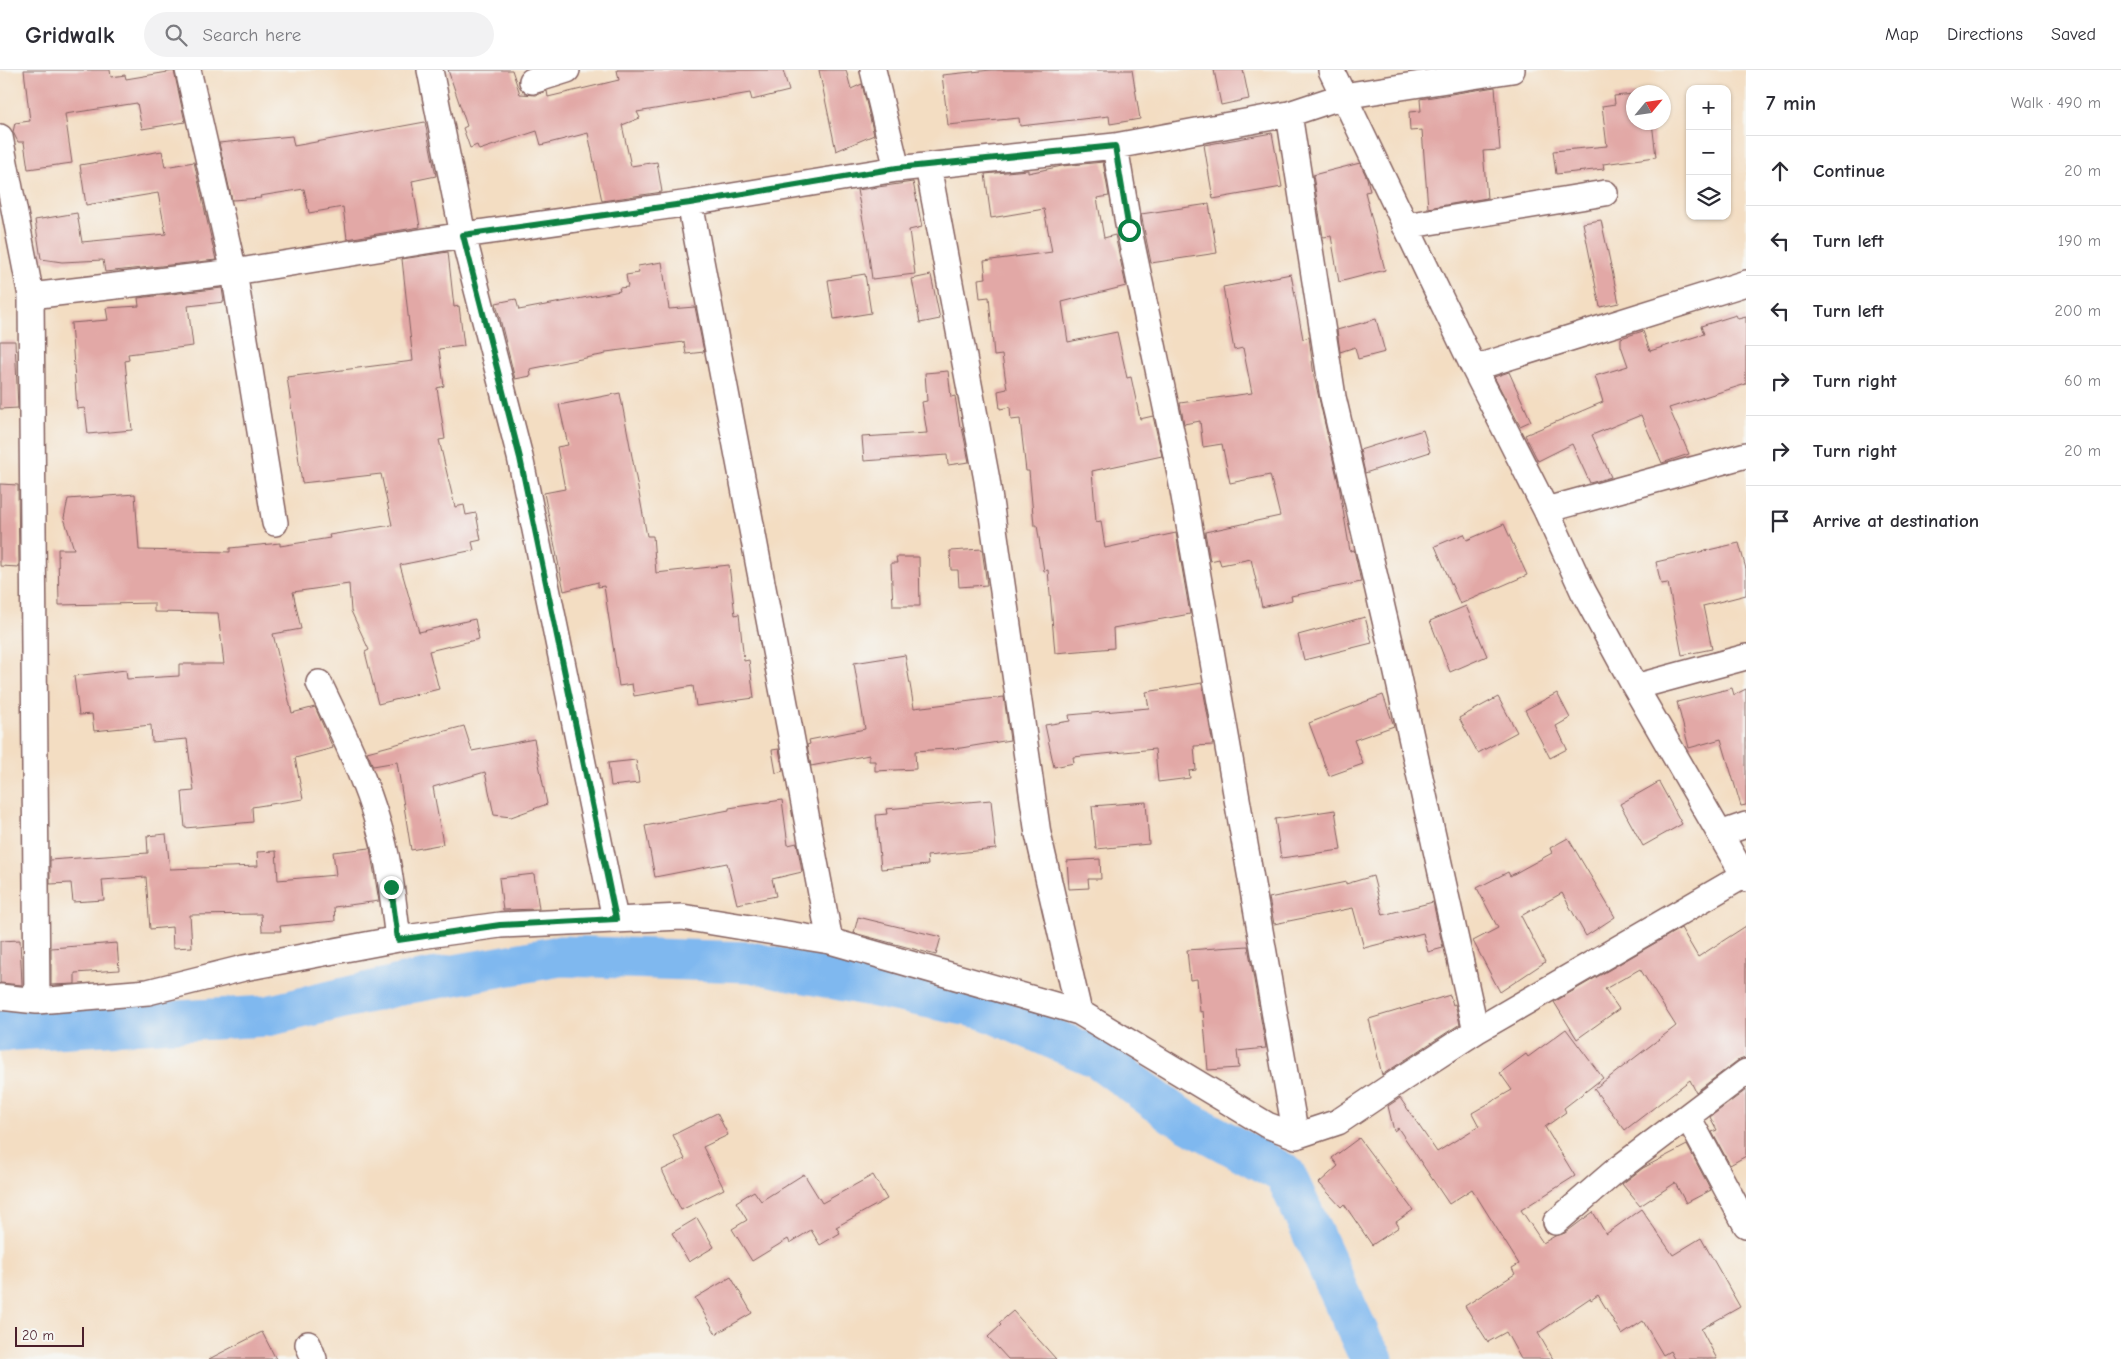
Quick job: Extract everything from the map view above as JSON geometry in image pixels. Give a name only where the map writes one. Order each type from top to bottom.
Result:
[{"type":"street","points":[[188,70],[234,272],[275,524]]},
{"type":"street","points":[[430,70],[463,235],[520,458],[616,919]]},
{"type":"street","points":[[532,81],[567,70]]},
{"type":"street","points":[[873,70],[897,168]]},
{"type":"street","points":[[0,997],[37,1000],[148,992],[244,968],[398,940],[500,925],[682,917],[830,941],[1079,1012],[1267,1125],[1296,1136],[1338,1122],[1476,1031],[1745,878],[1635,687],[1583,591],[1546,510],[1474,368],[1331,70]]},
{"type":"street","points":[[32,296],[234,272],[463,235],[690,203],[897,168],[1115,146],[1289,114],[1343,96],[1512,70]]},
{"type":"street","points":[[1289,114],[1333,398],[1389,637],[1476,1031]]},
{"type":"street","points":[[0,138],[32,296],[37,1000]]},
{"type":"street","points":[[1115,146],[1129,230],[1181,478],[1296,1136]]},
{"type":"street","points":[[928,166],[987,480],[1038,834],[1079,1012]]},
{"type":"street","points":[[1405,226],[1605,193]]},
{"type":"street","points":[[690,203],[830,941]]},
{"type":"street","points":[[1474,368],[1746,284]]},
{"type":"street","points":[[1546,510],[1746,455]]},
{"type":"street","points":[[1635,687],[1746,657]]},
{"type":"street","points":[[318,683],[354,759],[379,826],[386,854],[398,940]]},
{"type":"street","points":[[1720,834],[1746,825]]},
{"type":"street","points":[[1556,1222],[1614,1172],[1746,1072]]},
{"type":"street","points":[[1688,1117],[1746,1225]]},
{"type":"building","points":[[24,70],[110,70],[111,77],[125,75],[126,79],[174,71],[185,122],[142,129],[137,103],[65,114],[72,163],[28,169],[24,142],[18,142],[13,132],[15,123],[30,121]]},
{"type":"building","points":[[448,70],[512,70],[520,94],[536,95],[547,91],[548,97],[619,80],[617,70],[783,70],[789,91],[752,100],[750,93],[637,112],[640,118],[622,125],[631,166],[657,162],[662,192],[602,201],[588,133],[541,145],[537,131],[479,150],[477,145],[470,148],[463,128],[467,126]]},
{"type":"building","points":[[819,70],[846,70],[851,89],[862,84],[874,135],[836,151]]},
{"type":"building","points":[[991,70],[1132,70],[1140,119],[1110,124],[1109,116],[1020,126],[1019,118],[948,125],[942,75]]},
{"type":"building","points":[[1214,70],[1243,70],[1249,99],[1221,105]]},
{"type":"building","points":[[1495,87],[1500,150],[1483,151],[1487,198],[1428,208],[1422,130],[1410,131],[1409,112],[1421,111],[1420,99]]},
{"type":"building","points":[[1626,95],[1626,130],[1653,130],[1656,157],[1603,164],[1604,169],[1556,174],[1553,151],[1607,146],[1602,106],[1615,104],[1614,96]]},
{"type":"building","points":[[425,122],[436,176],[412,181],[420,227],[347,239],[343,207],[309,213],[304,189],[260,196],[261,198],[232,200],[219,143],[292,136],[294,146]]},
{"type":"building","points":[[1272,133],[1282,187],[1213,199],[1204,145]]},
{"type":"building","points":[[162,151],[165,167],[194,162],[216,260],[105,272],[103,260],[62,262],[41,259],[35,220],[77,213],[82,242],[166,234],[158,193],[86,205],[80,165]]},
{"type":"building","points":[[1103,162],[1109,196],[1097,198],[1104,238],[1115,235],[1126,286],[1062,302],[1068,342],[1117,332],[1127,378],[1131,377],[1140,419],[1153,416],[1162,456],[1092,471],[1096,522],[1101,521],[1105,548],[1176,533],[1190,614],[1113,628],[1114,648],[1055,653],[1048,570],[1044,571],[1037,525],[1034,525],[1029,471],[1026,471],[1020,419],[1011,420],[1010,407],[1000,409],[998,391],[1007,389],[1002,355],[994,356],[989,297],[980,298],[978,279],[986,278],[984,261],[1052,252],[1044,209],[991,218],[985,174],[1028,170],[1028,173],[1062,166]]},
{"type":"building","points":[[1360,163],[1367,178],[1370,191],[1365,192],[1385,270],[1339,282],[1331,236],[1323,237],[1313,175]]},
{"type":"building","points":[[913,182],[922,227],[909,230],[915,274],[872,279],[857,190]]},
{"type":"building","points":[[1209,204],[1217,253],[1151,263],[1141,214]]},
{"type":"building","points":[[1601,220],[1619,303],[1600,307],[1583,223]]},
{"type":"building","points":[[448,252],[454,307],[459,306],[464,346],[439,349],[444,386],[437,388],[445,439],[439,440],[455,507],[464,505],[466,515],[476,513],[481,540],[472,542],[474,550],[400,565],[419,632],[475,619],[479,639],[429,651],[439,689],[378,704],[365,652],[369,650],[351,611],[349,584],[293,592],[301,629],[273,634],[292,713],[315,707],[333,748],[295,758],[303,799],[252,807],[253,822],[185,828],[182,792],[194,791],[187,739],[152,742],[151,725],[94,731],[92,714],[79,715],[74,676],[126,670],[127,679],[179,676],[179,664],[224,664],[218,613],[154,612],[154,603],[59,605],[58,549],[74,549],[64,518],[68,499],[135,494],[139,550],[230,552],[230,548],[280,543],[280,546],[330,538],[329,535],[392,525],[381,474],[302,483],[287,377],[413,361],[402,259]]},
{"type":"building","points":[[662,262],[669,309],[695,307],[704,352],[686,354],[684,342],[606,352],[606,354],[530,369],[531,376],[515,379],[496,303],[516,299],[519,310],[620,291],[619,288],[628,287],[626,275],[639,273],[638,266]]},
{"type":"building","points":[[865,274],[871,313],[834,319],[828,280]]},
{"type":"building","points":[[1291,274],[1303,339],[1309,337],[1314,376],[1339,486],[1350,551],[1354,550],[1361,582],[1291,596],[1292,600],[1262,607],[1251,559],[1221,565],[1219,559],[1210,561],[1205,532],[1280,516],[1270,475],[1230,483],[1222,444],[1203,447],[1200,421],[1184,424],[1180,403],[1252,393],[1243,348],[1234,350],[1223,287]]},
{"type":"building","points":[[931,275],[940,319],[920,323],[912,279]]},
{"type":"building","points":[[222,288],[224,302],[188,306],[193,346],[128,354],[129,360],[125,361],[132,430],[88,434],[85,408],[77,409],[71,323],[108,320],[106,308],[139,306],[138,298]]},
{"type":"building","points":[[1736,315],[1738,319],[1746,317],[1746,384],[1669,408],[1689,454],[1662,463],[1641,415],[1592,435],[1611,477],[1590,483],[1572,444],[1538,461],[1525,435],[1603,402],[1595,376],[1628,366],[1621,346],[1621,338],[1643,331],[1650,351],[1704,334],[1701,326]]},
{"type":"building","points":[[1376,319],[1385,352],[1358,359],[1355,347],[1340,352],[1337,330]]},
{"type":"building","points":[[0,341],[15,341],[18,408],[0,409]]},
{"type":"building","points":[[948,371],[951,397],[955,396],[960,427],[962,427],[969,462],[948,465],[947,455],[864,461],[862,437],[927,433],[922,402],[927,401],[925,373]]},
{"type":"building","points":[[1509,372],[1531,421],[1520,426],[1494,377]]},
{"type":"building","points":[[620,393],[647,536],[653,536],[656,573],[729,565],[735,615],[739,614],[744,661],[749,660],[754,698],[696,706],[693,686],[634,696],[632,684],[619,686],[604,586],[598,587],[598,582],[564,591],[544,493],[565,489],[557,447],[568,445],[559,405]]},
{"type":"building","points":[[1423,430],[1430,452],[1365,473],[1360,450]]},
{"type":"building","points":[[0,484],[18,485],[19,567],[0,566]]},
{"type":"building","points":[[1504,524],[1527,575],[1460,604],[1435,546],[1464,534],[1467,540]]},
{"type":"building","points":[[1739,543],[1746,569],[1746,595],[1703,606],[1712,649],[1682,655],[1668,583],[1661,584],[1656,562]]},
{"type":"building","points":[[982,549],[987,585],[959,587],[958,570],[951,570],[950,551]]},
{"type":"building","points":[[896,557],[919,557],[920,606],[893,606],[891,563],[897,563]]},
{"type":"building","points":[[1466,606],[1487,656],[1450,672],[1430,621]]},
{"type":"building","points":[[1365,617],[1372,643],[1304,660],[1298,635]]},
{"type":"building","points":[[905,655],[914,708],[1004,697],[1010,740],[961,748],[915,751],[916,769],[875,771],[875,761],[869,761],[869,755],[811,766],[807,745],[810,744],[809,740],[865,729],[854,663]]},
{"type":"building","points":[[1202,683],[1213,745],[1194,746],[1196,770],[1189,771],[1190,778],[1158,782],[1155,749],[1073,757],[1074,763],[1054,767],[1045,725],[1070,721],[1069,715],[1149,708],[1146,692]]},
{"type":"building","points":[[1732,688],[1734,695],[1746,689],[1746,805],[1741,806],[1721,739],[1689,748],[1677,702]]},
{"type":"building","points":[[1557,693],[1570,718],[1556,726],[1567,749],[1550,758],[1525,710]]},
{"type":"building","points":[[1383,695],[1394,726],[1354,740],[1363,764],[1329,776],[1309,723]]},
{"type":"building","points":[[1498,697],[1517,732],[1478,753],[1459,718]]},
{"type":"building","points":[[464,726],[472,751],[534,739],[547,804],[511,817],[494,815],[485,772],[433,787],[443,844],[411,850],[397,762],[373,766],[367,752]]},
{"type":"building","points":[[779,749],[783,771],[776,773],[772,750]]},
{"type":"building","points":[[636,760],[639,783],[611,786],[608,763]]},
{"type":"building","points":[[1659,782],[1682,824],[1643,846],[1620,804]]},
{"type":"building","points":[[782,800],[788,845],[797,843],[802,872],[772,879],[776,896],[737,904],[727,863],[655,877],[645,826],[729,810],[729,808]]},
{"type":"building","points":[[991,800],[996,849],[927,856],[928,865],[881,869],[876,815],[887,814],[886,809]]},
{"type":"building","points":[[1146,802],[1149,844],[1096,849],[1092,806]]},
{"type":"building","points":[[1335,810],[1341,850],[1281,858],[1275,819]]},
{"type":"building","points":[[166,834],[170,869],[258,866],[257,852],[276,851],[278,880],[336,875],[333,852],[370,848],[379,901],[334,907],[335,921],[280,926],[281,931],[262,931],[261,914],[190,915],[192,947],[173,948],[172,927],[150,929],[146,877],[102,880],[104,900],[73,902],[71,883],[50,884],[50,860],[148,853],[147,836]]},
{"type":"building","points":[[1568,838],[1615,917],[1586,936],[1562,893],[1521,916],[1545,962],[1500,992],[1473,941],[1498,928],[1477,888],[1508,872],[1510,876],[1552,853],[1550,848]]},
{"type":"building","points":[[1100,859],[1101,879],[1088,879],[1089,888],[1069,889],[1067,861]]},
{"type":"building","points":[[534,874],[539,909],[503,910],[499,878]]},
{"type":"building","points":[[1373,876],[1383,915],[1433,902],[1443,948],[1428,952],[1423,933],[1364,948],[1353,908],[1274,924],[1269,898],[1346,882],[1346,884]]},
{"type":"building","points":[[858,917],[941,937],[936,955],[854,933]]},
{"type":"building","points":[[1746,926],[1746,1058],[1737,1061],[1696,1092],[1690,1080],[1625,1130],[1594,1089],[1676,1026],[1640,969],[1605,989],[1619,1009],[1577,1039],[1554,1002],[1681,928],[1698,957]]},
{"type":"building","points":[[20,940],[22,985],[0,983],[0,941]]},
{"type":"building","points":[[117,943],[119,970],[75,973],[75,984],[51,985],[51,948]]},
{"type":"building","points":[[1248,946],[1266,1048],[1237,1051],[1239,1068],[1208,1070],[1203,1011],[1200,1012],[1197,979],[1190,980],[1187,950]]},
{"type":"building","points":[[1450,995],[1453,1005],[1455,1004],[1460,1024],[1382,1075],[1369,1019]]},
{"type":"building","points":[[1566,1029],[1603,1078],[1564,1108],[1566,1112],[1545,1127],[1575,1176],[1521,1210],[1543,1243],[1565,1233],[1593,1212],[1606,1234],[1641,1209],[1673,1255],[1701,1238],[1740,1307],[1701,1329],[1717,1359],[1674,1359],[1670,1351],[1663,1355],[1643,1321],[1622,1335],[1598,1295],[1591,1300],[1590,1298],[1538,1333],[1553,1359],[1521,1359],[1506,1332],[1488,1342],[1465,1306],[1515,1274],[1512,1268],[1519,1264],[1472,1189],[1449,1204],[1398,1128],[1394,1131],[1388,1106],[1400,1098],[1437,1152],[1479,1126],[1472,1113],[1512,1090],[1500,1073],[1526,1054],[1528,1057]]},
{"type":"building","points":[[1746,1090],[1746,1156],[1730,1165],[1712,1132],[1717,1130],[1710,1117]]},
{"type":"building","points":[[717,1113],[728,1135],[703,1147],[724,1189],[681,1210],[662,1170],[685,1159],[673,1135]]},
{"type":"building","points":[[1359,1138],[1413,1210],[1396,1222],[1399,1227],[1372,1245],[1344,1204],[1341,1207],[1319,1183],[1338,1166],[1332,1158]]},
{"type":"building","points":[[1687,1145],[1711,1190],[1686,1203],[1675,1183],[1640,1206],[1622,1184],[1643,1168]]},
{"type":"building","points":[[804,1174],[822,1203],[873,1175],[887,1199],[836,1227],[840,1233],[820,1245],[811,1230],[790,1243],[788,1239],[752,1261],[732,1229],[747,1220],[736,1202],[754,1191],[761,1201]]},
{"type":"building","points":[[697,1218],[714,1247],[689,1262],[672,1233]]},
{"type":"building","points":[[731,1277],[752,1313],[716,1334],[695,1298]]},
{"type":"building","points":[[1013,1311],[1056,1359],[1008,1359],[988,1337],[1001,1325],[999,1323]]},
{"type":"building","points":[[262,1332],[276,1359],[209,1359]]},
{"type":"waterway","points":[[0,1031],[267,1016],[404,984],[560,956],[750,962],[984,1009],[1098,1058],[1174,1114],[1285,1174],[1365,1347],[1373,1359]]},
{"type":"route","points":[[391,887],[398,940],[500,925],[616,919],[520,458],[463,235],[690,203],[897,168],[1115,146],[1129,230]]}]
